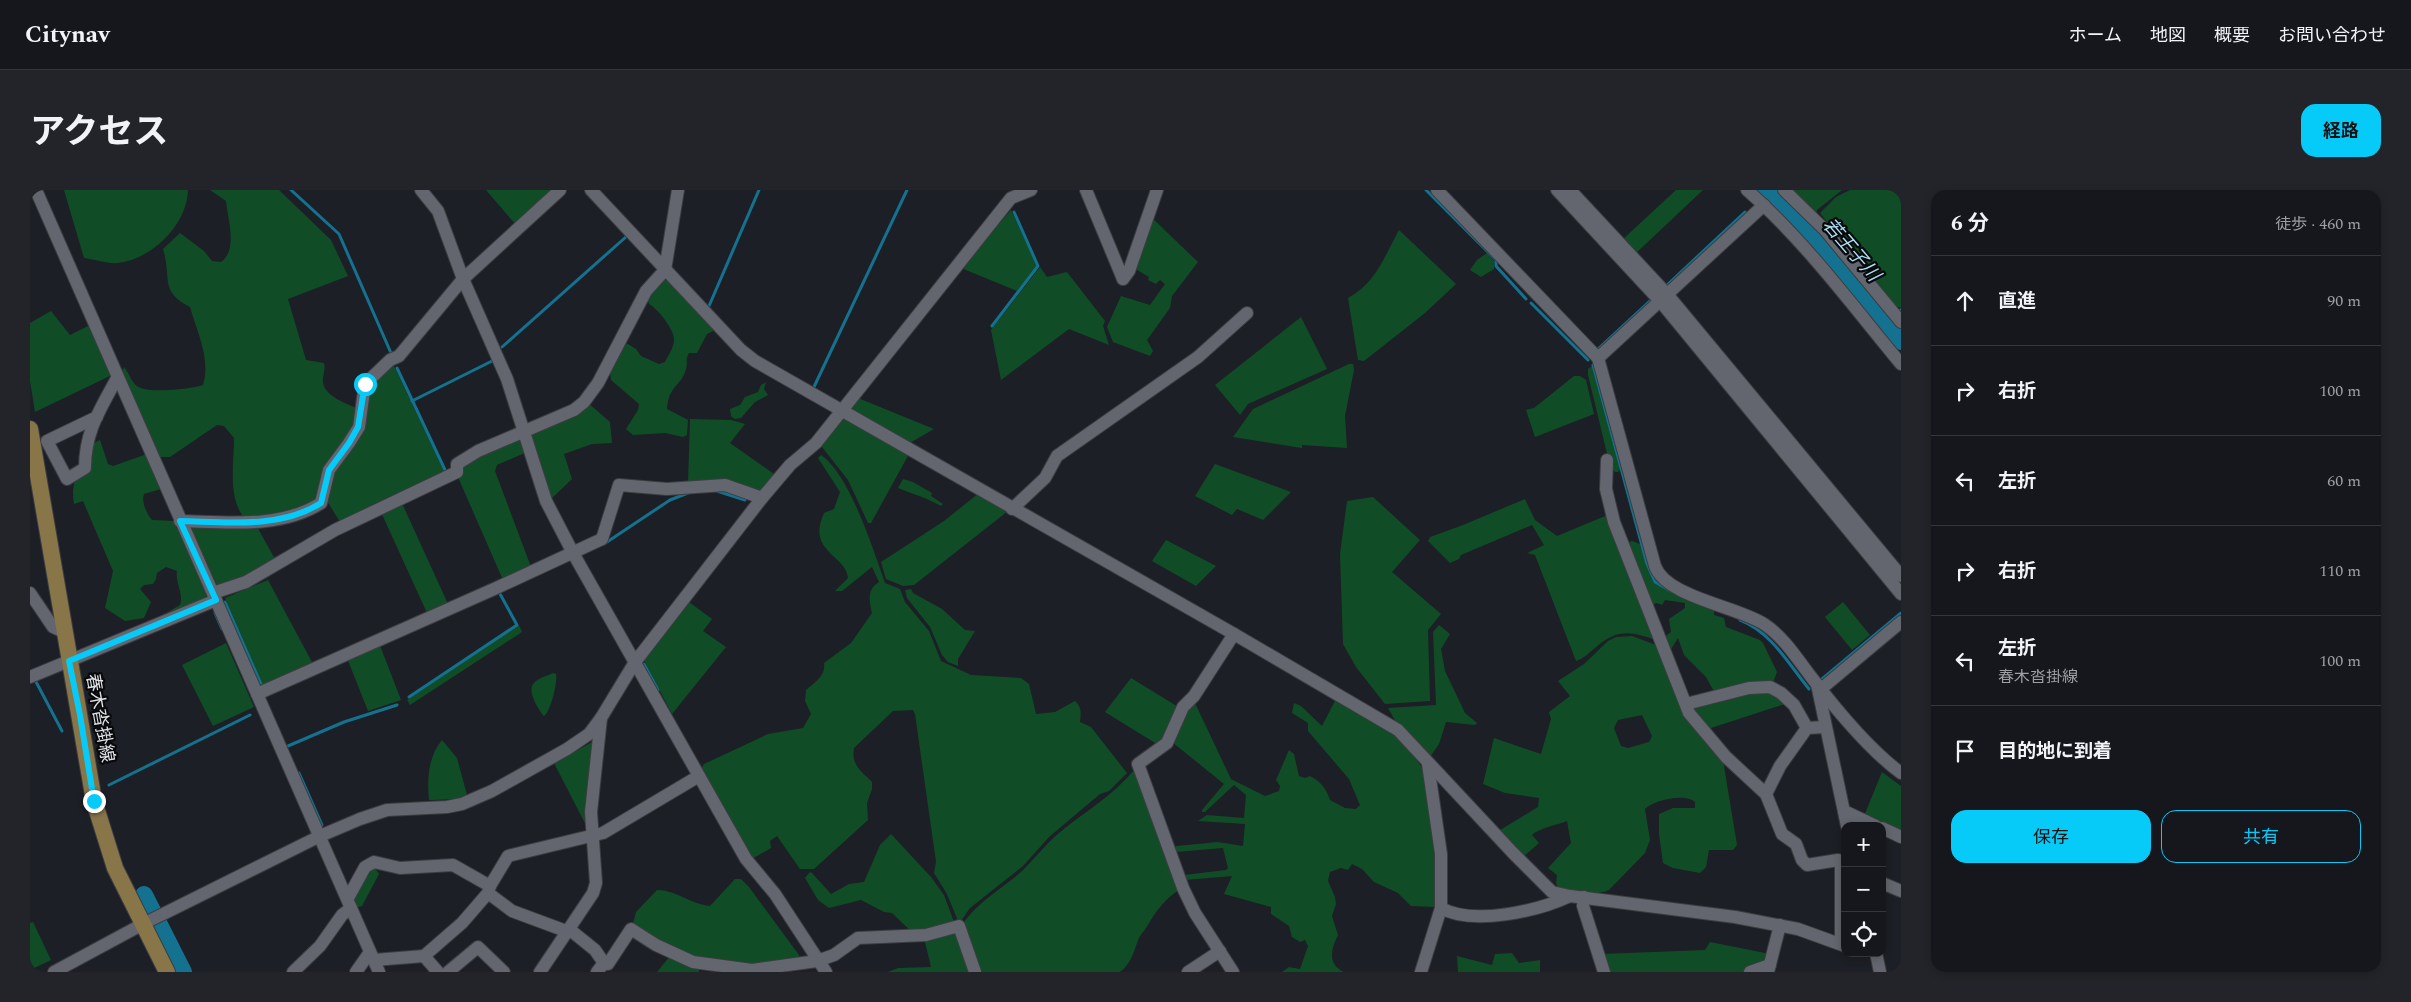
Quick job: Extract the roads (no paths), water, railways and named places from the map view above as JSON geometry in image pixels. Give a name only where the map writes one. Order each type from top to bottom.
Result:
[{"type":"main road","name":"春木沓掛線","points":[[30,429],[94,801],[115,868],[168,972]]},
{"type":"street","points":[[36,190],[374,962]]},
{"type":"street","points":[[421,190],[438,212],[463,279],[507,378],[546,501],[572,552],[746,859],[775,894],[826,972]]},
{"type":"street","points":[[180,521],[245,523],[294,516],[321,503],[329,470],[358,427],[365,384],[384,365],[400,356],[463,279],[560,190]]},
{"type":"street","points":[[591,190],[741,350],[774,373],[841,412],[1234,634],[1398,730],[1428,764],[1552,892],[1780,925],[1798,929],[1841,944]]},
{"type":"street","points":[[35,675],[246,582],[336,530],[457,472],[457,464],[461,460],[574,410],[584,402],[598,383],[646,291],[665,270],[678,190]]},
{"type":"street","points":[[54,972],[143,924],[360,818],[387,810],[447,807],[474,800],[567,749],[589,734],[635,662],[762,498],[790,465],[816,443],[1009,194],[1032,190]]},
{"type":"street","points":[[1086,190],[1123,280],[1157,190]]},
{"type":"street","points":[[1436,190],[1598,358],[1658,574],[1670,584],[1764,624],[1784,642],[1819,686],[1884,761],[1901,773]]},
{"type":"street","points":[[1557,190],[1664,298],[1901,594]]},
{"type":"street","points":[[1570,190],[1901,576]]},
{"type":"street","points":[[1747,190],[1764,205],[1816,262],[1901,364]]},
{"type":"street","points":[[1784,190],[1825,230],[1898,316]]},
{"type":"street","points":[[1598,358],[1764,205]]},
{"type":"street","points":[[1012,509],[1045,478],[1057,456],[1198,357],[1248,313]]},
{"type":"street","points":[[97,417],[47,441],[67,479],[85,468],[89,431],[97,417],[117,378]]},
{"type":"street","points":[[36,464],[57,460]]},
{"type":"street","points":[[1607,460],[1606,489],[1614,522],[1689,713],[1704,733],[1742,773],[1766,794],[1778,828],[1782,834],[1796,844],[1802,860],[1807,865],[1838,860],[1841,866],[1842,912]]},
{"type":"street","points":[[257,694],[494,590],[602,539],[619,485],[667,489],[725,485],[762,498]]},
{"type":"street","points":[[30,593],[53,627],[64,632]]},
{"type":"street","points":[[1819,686],[1901,622]]},
{"type":"street","points":[[1233,972],[1195,913],[1183,888],[1138,764],[1167,743],[1184,707],[1194,696],[1234,634]]},
{"type":"street","points":[[1819,686],[1825,727],[1846,822]]},
{"type":"street","points":[[1686,704],[1749,688],[1770,687],[1782,693],[1794,705],[1807,728]]},
{"type":"street","points":[[540,972],[593,893],[596,883],[591,812],[601,718]]},
{"type":"street","points":[[1807,728],[1825,727]]},
{"type":"street","points":[[1766,794],[1780,766],[1807,728]]},
{"type":"street","points":[[1421,972],[1441,908],[1440,854],[1428,764]]},
{"type":"street","points":[[356,972],[374,962],[424,956],[462,923],[489,889],[508,856],[603,833],[699,776]]},
{"type":"street","points":[[1844,812],[1867,822]]},
{"type":"street","points":[[1886,830],[1901,837]]},
{"type":"street","points":[[293,972],[320,946],[349,903],[365,867],[374,862],[410,868],[453,865],[489,889],[512,911],[567,930],[595,950],[601,968],[608,964],[632,929],[656,945],[693,962],[752,970],[794,966],[819,960],[834,954],[858,938],[926,935],[959,926],[975,972]]},
{"type":"street","points":[[1886,885],[1901,891]]},
{"type":"street","points":[[1441,908],[1448,912],[1470,916],[1494,915],[1550,905],[1570,896]]},
{"type":"street","points":[[1584,897],[1583,906],[1604,972]]},
{"type":"street","points":[[1750,972],[1769,969],[1780,925]]},
{"type":"street","points":[[448,972],[478,947],[504,972]]},
{"type":"street","points":[[1188,972],[1220,952]]},
{"type":"street","points":[[424,956],[438,972]]},
{"type":"street","points":[[1877,957],[1880,972]]},
{"type":"waterway","points":[[291,190],[339,234],[391,353]]},
{"type":"waterway","points":[[709,306],[759,190]]},
{"type":"waterway","points":[[813,389],[907,190]]},
{"type":"waterway","points":[[1426,190],[1496,260],[1496,266],[1526,299]]},
{"type":"waterway","name":"若王子川","points":[[1765,190],[1823,247],[1901,341]]},
{"type":"waterway","name":"若王子川","points":[[1763,196],[1767,192]]},
{"type":"waterway","points":[[992,326],[1038,266],[1014,212]]},
{"type":"waterway","points":[[1665,287],[1745,212]]},
{"type":"waterway","points":[[502,347],[627,236]]},
{"type":"waterway","points":[[1598,349],[1652,299]]},
{"type":"waterway","points":[[1531,303],[1588,360]]},
{"type":"waterway","name":"若王子川","points":[[1876,311],[1885,311]]},
{"type":"waterway","points":[[412,401],[494,360]]},
{"type":"waterway","points":[[1593,365],[1647,564],[1655,582],[1671,591]]},
{"type":"waterway","points":[[397,368],[446,472],[443,473]]},
{"type":"waterway","points":[[717,491],[745,500]]},
{"type":"waterway","points":[[604,544],[670,500],[688,493]]},
{"type":"waterway","points":[[409,697],[517,625],[499,592]]},
{"type":"waterway","points":[[225,602],[261,684]]},
{"type":"waterway","points":[[215,613],[222,629]]},
{"type":"waterway","points":[[1822,679],[1901,613]]},
{"type":"waterway","points":[[1740,620],[1751,625],[1770,640],[1809,689]]},
{"type":"waterway","points":[[644,664],[658,690]]},
{"type":"waterway","points":[[34,678],[62,731]]},
{"type":"waterway","points":[[288,746],[344,722],[397,705]]},
{"type":"waterway","points":[[109,785],[250,715]]},
{"type":"waterway","points":[[299,773],[322,825]]},
{"type":"waterway","points":[[144,895],[183,972]]}]
